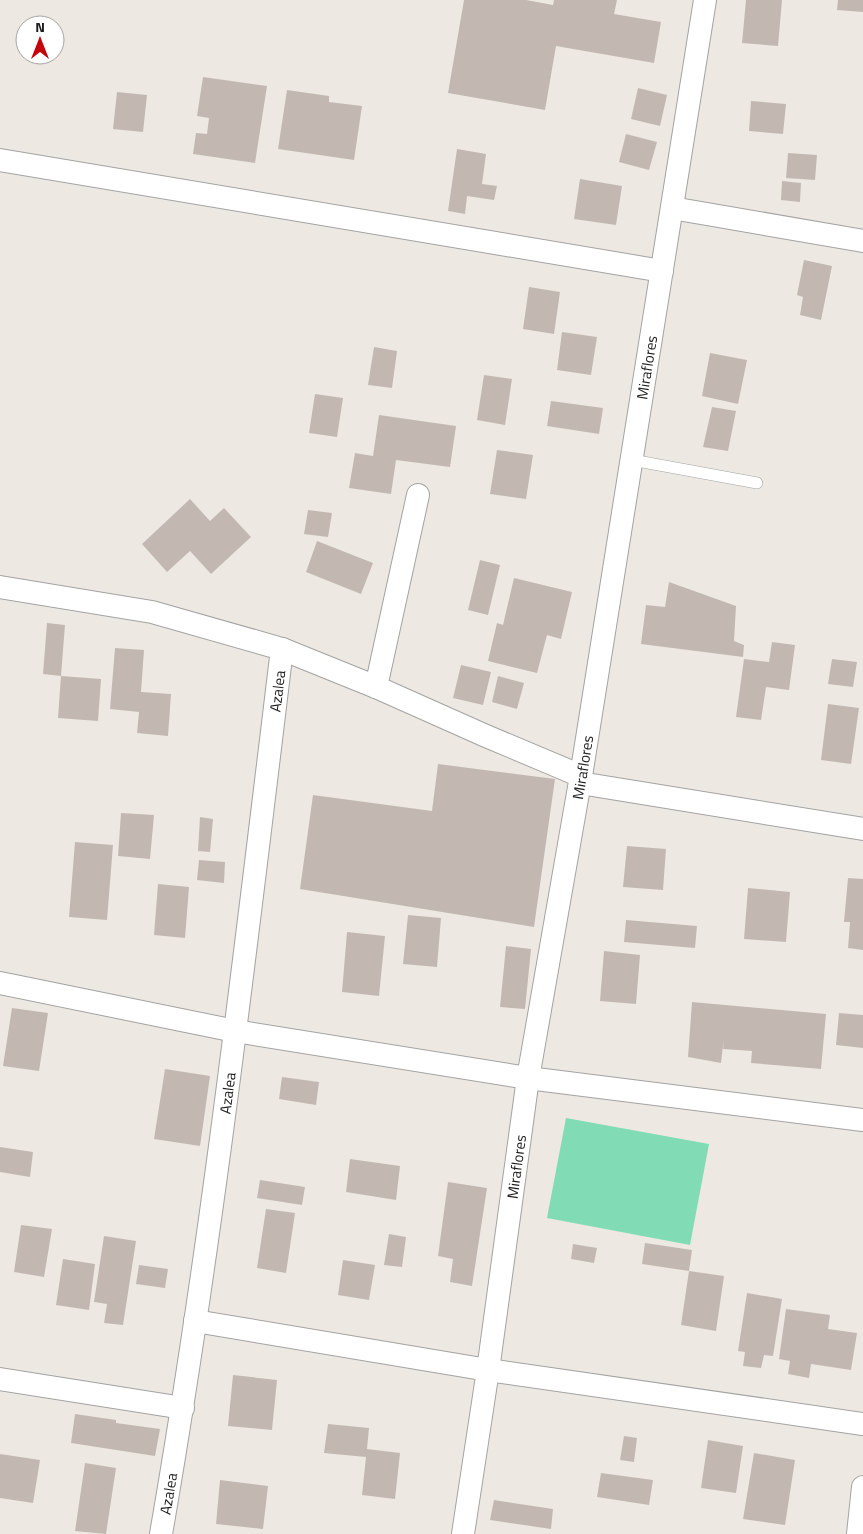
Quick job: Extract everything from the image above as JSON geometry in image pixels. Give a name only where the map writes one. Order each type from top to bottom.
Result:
[{"type":"street","name":"Miraflores","points":[[463,1534],[488,1370],[528,1078],[580,780],[705,0]]},
{"type":"street","points":[[0,160],[662,271]]},
{"type":"street","points":[[672,208],[863,241]]},
{"type":"street","points":[[376,687],[418,495]]},
{"type":"street","points":[[0,587],[152,612],[282,650],[376,687],[580,780],[863,829]]},
{"type":"street","name":"Azalea","points":[[161,1534],[183,1408],[235,1031],[282,650]]},
{"type":"street","points":[[0,983],[235,1031],[528,1078],[863,1120]]},
{"type":"street","points":[[195,1322],[488,1370],[863,1424]]},
{"type":"street","points":[[0,1379],[183,1408]]},
{"type":"street","points":[[858,1534],[863,1487]]},
{"type":"lane","points":[[632,460],[758,483]]},
{"type":"green space","points":[[566,1118],[709,1144],[690,1245],[547,1218]]},
{"type":"building","points":[[464,0],[526,0],[553,5],[554,0],[617,0],[614,14],[661,22],[654,63],[556,46],[545,110],[448,93]]},
{"type":"building","points":[[746,0],[782,0],[778,46],[742,43]]},
{"type":"building","points":[[838,0],[863,0],[863,12],[837,10]]},
{"type":"building","points":[[203,77],[267,86],[255,163],[193,154],[196,133],[207,134],[209,118],[197,116]]},
{"type":"building","points":[[638,88],[667,95],[660,126],[631,119]]},
{"type":"building","points":[[287,90],[329,96],[329,102],[362,106],[354,160],[278,149]]},
{"type":"building","points":[[117,92],[147,95],[143,132],[113,129]]},
{"type":"building","points":[[751,101],[786,104],[783,134],[749,131]]},
{"type":"building","points":[[626,134],[657,142],[649,170],[619,162]]},
{"type":"building","points":[[457,149],[486,154],[482,184],[497,186],[494,200],[467,196],[465,214],[448,211]]},
{"type":"building","points":[[788,153],[817,155],[815,180],[786,178]]},
{"type":"building","points":[[580,179],[622,186],[616,225],[574,219]]},
{"type":"building","points":[[782,181],[801,183],[800,202],[781,200]]},
{"type":"building","points":[[804,260],[832,266],[821,320],[800,315],[803,297],[797,295]]},
{"type":"building","points":[[529,287],[560,292],[554,334],[523,329]]},
{"type":"building","points":[[562,332],[597,337],[591,375],[557,370]]},
{"type":"building","points":[[374,347],[397,351],[392,388],[368,385]]},
{"type":"building","points":[[710,353],[747,360],[738,404],[702,396]]},
{"type":"building","points":[[484,375],[512,379],[505,425],[477,420]]},
{"type":"building","points":[[315,394],[343,398],[337,437],[309,433]]},
{"type":"building","points":[[551,401],[603,408],[599,434],[547,426]]},
{"type":"building","points":[[712,407],[736,411],[728,451],[703,447]]},
{"type":"building","points":[[379,415],[456,426],[450,467],[396,460],[391,494],[349,488],[355,453],[373,456]]},
{"type":"building","points":[[497,450],[533,455],[526,499],[490,494]]},
{"type":"building","points":[[190,499],[210,521],[224,508],[251,537],[211,574],[190,551],[167,572],[142,544]]},
{"type":"building","points":[[308,510],[332,513],[328,537],[304,534]]},
{"type":"building","points":[[317,541],[373,563],[361,594],[306,572]]},
{"type":"building","points":[[480,560],[500,565],[488,615],[468,610]]},
{"type":"building","points":[[514,578],[572,592],[561,639],[547,635],[537,673],[488,661],[497,623],[503,625]]},
{"type":"building","points":[[669,582],[736,606],[734,641],[744,645],[743,657],[641,644],[646,605],[665,607]]},
{"type":"building","points":[[47,623],[65,625],[61,676],[43,674]]},
{"type":"building","points":[[772,642],[795,645],[789,690],[766,687],[761,720],[736,717],[744,659],[769,662]]},
{"type":"building","points":[[115,648],[144,650],[141,692],[171,694],[168,736],[137,733],[139,712],[110,709]]},
{"type":"building","points":[[832,659],[857,662],[853,687],[828,684]]},
{"type":"building","points":[[461,665],[491,672],[483,705],[453,698]]},
{"type":"building","points":[[61,676],[101,679],[98,721],[58,718]]},
{"type":"building","points":[[498,676],[524,683],[517,709],[492,702]]},
{"type":"building","points":[[828,704],[859,708],[851,764],[821,760]]},
{"type":"building","points":[[438,764],[555,779],[534,927],[300,889],[313,795],[432,811]]},
{"type":"building","points":[[121,813],[154,815],[150,859],[118,856]]},
{"type":"building","points":[[200,817],[213,819],[210,852],[198,851]]},
{"type":"building","points":[[75,842],[113,845],[107,920],[69,917]]},
{"type":"building","points":[[627,846],[666,849],[663,890],[623,887]]},
{"type":"building","points":[[199,860],[225,862],[224,883],[197,880]]},
{"type":"building","points":[[848,878],[863,879],[863,950],[848,948],[850,922],[844,922]]},
{"type":"building","points":[[158,884],[189,887],[185,938],[154,935]]},
{"type":"building","points":[[748,888],[790,892],[786,942],[744,939]]},
{"type":"building","points":[[408,915],[441,918],[437,967],[403,964]]},
{"type":"building","points":[[626,920],[697,926],[695,948],[624,942]]},
{"type":"building","points":[[347,932],[385,936],[379,996],[342,992]]},
{"type":"building","points":[[506,946],[531,949],[525,1009],[500,1007]]},
{"type":"building","points":[[604,951],[640,955],[636,1004],[600,1001]]},
{"type":"building","points":[[692,1002],[826,1014],[821,1069],[751,1063],[752,1051],[723,1049],[724,1037],[721,1063],[688,1057]]},
{"type":"building","points":[[12,1008],[48,1013],[39,1071],[3,1066]]},
{"type":"building","points":[[839,1013],[863,1015],[863,1048],[836,1045]]},
{"type":"building","points":[[165,1069],[210,1076],[200,1146],[154,1139]]},
{"type":"building","points":[[282,1077],[319,1082],[316,1105],[279,1099]]},
{"type":"building","points":[[0,1147],[33,1152],[30,1177],[0,1172]]},
{"type":"building","points":[[350,1159],[400,1166],[396,1200],[346,1192]]},
{"type":"building","points":[[260,1180],[305,1187],[302,1205],[257,1198]]},
{"type":"building","points":[[448,1182],[487,1188],[472,1286],[450,1282],[453,1259],[438,1256]]},
{"type":"building","points":[[266,1209],[295,1213],[286,1273],[257,1268]]},
{"type":"building","points":[[21,1225],[52,1229],[44,1277],[14,1272]]},
{"type":"building","points":[[389,1234],[406,1237],[402,1267],[384,1265]]},
{"type":"building","points":[[104,1236],[136,1241],[123,1325],[104,1323],[107,1304],[94,1302]]},
{"type":"building","points":[[645,1243],[692,1250],[689,1271],[642,1264]]},
{"type":"building","points":[[573,1244],[597,1248],[594,1263],[571,1259]]},
{"type":"building","points":[[63,1259],[95,1264],[89,1310],[56,1305]]},
{"type":"building","points":[[343,1260],[375,1265],[369,1300],[338,1295]]},
{"type":"building","points":[[139,1265],[168,1269],[165,1288],[136,1284]]},
{"type":"building","points":[[689,1271],[724,1276],[716,1331],[681,1325]]},
{"type":"building","points":[[747,1293],[782,1299],[773,1356],[764,1355],[761,1368],[743,1366],[745,1352],[738,1351]]},
{"type":"building","points":[[786,1309],[830,1315],[828,1329],[857,1333],[851,1370],[811,1364],[809,1378],[788,1374],[790,1361],[779,1359]]},
{"type":"building","points":[[233,1375],[277,1380],[272,1430],[228,1426]]},
{"type":"building","points":[[75,1414],[116,1420],[116,1423],[160,1429],[155,1456],[71,1443]]},
{"type":"building","points":[[328,1424],[369,1428],[367,1449],[400,1453],[395,1499],[362,1495],[366,1457],[324,1453]]},
{"type":"building","points":[[624,1436],[637,1438],[634,1462],[620,1460]]},
{"type":"building","points":[[708,1440],[743,1446],[736,1493],[701,1488]]},
{"type":"building","points":[[754,1453],[795,1460],[785,1525],[743,1519]]},
{"type":"building","points":[[0,1454],[40,1460],[33,1503],[0,1498]]},
{"type":"building","points":[[85,1463],[116,1468],[106,1534],[75,1531]]},
{"type":"building","points":[[601,1473],[653,1480],[649,1505],[597,1497]]},
{"type":"building","points":[[220,1480],[268,1486],[263,1529],[216,1524]]},
{"type":"building","points":[[494,1500],[553,1509],[551,1529],[490,1520]]}]
